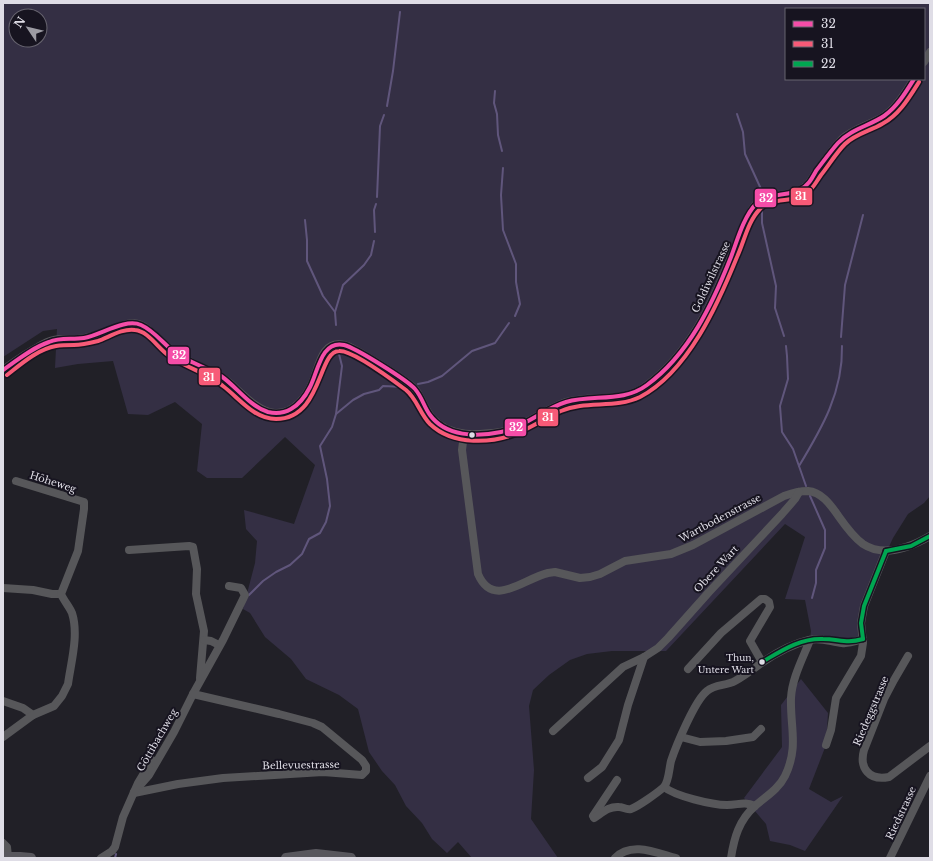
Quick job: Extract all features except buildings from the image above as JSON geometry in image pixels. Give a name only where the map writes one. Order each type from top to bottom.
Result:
[{"type":"main road","points":[[286,858],[316,854],[351,858]]},
{"type":"main road","points":[[5,857],[31,858]]},
{"type":"street","name":"Goldiwilstrasse","points":[[3,370],[36,347],[54,340],[80,339],[103,333],[125,324],[141,325],[169,348],[190,362],[210,370],[225,379],[255,404],[267,412],[276,414],[289,410],[301,402],[312,382],[319,360],[325,351],[331,345],[343,344],[354,349],[412,385],[433,419],[451,431],[464,434],[478,435],[504,431],[532,420],[549,409],[561,404],[586,398],[616,398],[630,395],[644,388],[676,359],[692,337],[716,295],[748,217],[758,202],[765,198],[791,194],[806,186],[834,147],[852,132],[885,115],[900,100],[913,80]]},
{"type":"street","name":"Wartbodenstrasse","points":[[464,434],[462,450],[478,574],[485,586],[494,591],[502,591],[548,573],[555,572],[580,578],[590,577],[600,574],[625,561],[671,554],[693,546],[784,496],[799,492],[810,491],[827,502],[850,532],[863,544],[872,548],[886,551],[911,546],[930,536]]},
{"type":"street","name":"Höheweg","points":[[16,481],[84,502],[78,551],[61,594]]},
{"type":"street","name":"Obere Wart","points":[[553,731],[623,667],[644,657],[658,648],[730,568],[782,514],[799,492]]},
{"type":"street","name":"Göttibachweg","points":[[129,550],[193,547],[197,569],[196,594],[204,624],[204,640],[200,674],[201,680]]},
{"type":"street","points":[[826,745],[831,730],[836,698],[861,656],[863,639],[861,623],[864,606],[886,551]]},
{"type":"street","name":"Göttibachweg","points":[[101,858],[112,851],[115,847],[122,817],[134,793],[152,771],[186,710],[245,595],[241,588],[229,586]]},
{"type":"street","points":[[3,588],[61,594],[71,612],[74,628],[74,641],[68,684],[62,696],[54,706],[33,715],[3,737]]},
{"type":"street","points":[[688,669],[721,633],[761,599],[765,599],[769,602],[770,607],[750,642],[762,662]]},
{"type":"street","points":[[617,780],[593,816],[594,818],[609,809],[620,807],[629,809],[633,808],[647,800],[664,787],[671,762],[681,737],[696,705],[705,692],[717,686],[733,682],[762,662],[787,648],[810,640],[822,639],[850,643],[863,639]]},
{"type":"street","points":[[204,640],[211,641],[219,645]]},
{"type":"street","points":[[731,858],[740,825],[745,816],[774,791],[784,778],[791,763],[793,750],[792,688],[810,640]]},
{"type":"street","name":"Riedeggstrasse","points":[[908,656],[884,699],[864,750],[863,765],[870,775],[878,778],[889,777],[930,746]]},
{"type":"street","points":[[588,778],[602,767],[619,740],[628,705],[644,657]]},
{"type":"street","name":"Bellevuestrasse","points":[[134,793],[178,784],[223,778],[323,772],[362,775],[366,771],[366,766],[362,760],[322,727],[279,714],[193,694]]},
{"type":"street","points":[[3,701],[23,708],[33,715]]},
{"type":"street","points":[[681,737],[700,742],[721,742],[753,736],[761,730]]},
{"type":"street","name":"Riedstrasse","points":[[890,858],[930,776]]},
{"type":"street","points":[[664,787],[674,792],[710,804],[733,805],[748,803],[755,806]]},
{"type":"street","points":[[3,843],[7,847],[5,857]]},
{"type":"street","points":[[615,858],[626,850],[638,849],[676,858]]},
{"type":"shaded area","points":[[3,3],[930,3],[930,496],[924,503],[908,514],[893,538],[876,575],[857,641],[810,640],[811,631],[805,600],[785,599],[805,537],[785,524],[666,651],[612,651],[587,654],[570,660],[549,675],[533,690],[529,706],[534,770],[531,819],[558,858],[472,858],[458,842],[447,853],[432,839],[422,823],[406,806],[395,785],[382,771],[369,752],[358,709],[339,695],[306,679],[291,659],[265,637],[250,613],[243,609],[255,563],[257,541],[246,529],[244,510],[294,524],[315,465],[285,437],[242,478],[207,478],[197,471],[202,424],[175,402],[148,415],[128,414],[113,361],[78,364],[55,368],[57,329],[43,331],[3,357]]},
{"type":"shaded area","points":[[801,679],[828,713],[826,745],[809,789],[831,802],[843,796],[805,851],[790,845],[770,841],[766,824],[744,798],[782,747],[781,705]]},
{"type":"waterway","points":[[387,106],[400,12]]},
{"type":"waterway","points":[[495,91],[494,103],[497,114],[498,135],[502,151]]},
{"type":"waterway","points":[[737,114],[743,132],[745,154],[761,189],[761,194]]},
{"type":"waterway","points":[[377,197],[380,126],[384,115]]},
{"type":"waterway","points":[[503,168],[501,195],[503,230],[516,264],[516,282],[520,304],[515,316]]},
{"type":"waterway","points":[[375,232],[374,210],[376,204]]},
{"type":"waterway","points":[[762,206],[762,223],[776,286],[775,308],[784,336]]},
{"type":"waterway","points":[[841,337],[845,285],[863,215]]},
{"type":"waterway","points":[[305,220],[307,261],[323,296],[335,312]]},
{"type":"waterway","points":[[336,325],[335,312],[343,285],[364,265],[371,255],[374,241]]},
{"type":"waterway","points":[[418,384],[428,382],[442,376],[472,351],[495,343],[509,323]]},
{"type":"waterway","points":[[786,346],[788,379],[780,406],[782,432],[793,449],[806,486]]},
{"type":"waterway","points":[[799,466],[816,438],[830,409],[839,379],[842,346]]},
{"type":"waterway","points":[[336,414],[342,366],[338,350]]},
{"type":"waterway","points":[[249,595],[263,581],[290,565],[302,554],[309,539],[320,533],[326,522],[330,506],[327,479],[320,446],[332,427],[336,414],[353,400],[364,394],[379,390],[383,386],[404,387]]},
{"type":"waterway","points":[[810,496],[825,530],[825,548],[816,570],[816,583],[812,598]]},
{"type":"waterway","points":[[115,858],[116,854]]},
{"type":"transit line","name":"32","points":[[3,370],[19,358],[53,340],[84,338],[120,325],[135,323],[151,331],[178,355],[221,376],[249,401],[261,409],[271,413],[286,411],[300,402],[310,387],[321,358],[330,347],[336,345],[350,347],[402,379],[415,389],[428,412],[437,422],[444,428],[462,434],[482,435],[510,430],[566,402],[587,398],[618,396],[638,391],[662,373],[687,344],[698,327],[724,275],[744,222],[756,204],[766,198],[801,189],[810,181],[829,153],[843,138],[889,112],[901,99],[913,80]]},
{"type":"transit line","name":"31","points":[[7,375],[43,350],[58,346],[89,343],[126,330],[135,330],[144,333],[168,355],[217,381],[254,412],[268,418],[276,419],[291,416],[302,408],[311,397],[332,354],[339,351],[353,355],[406,390],[416,402],[430,424],[439,431],[461,439],[474,441],[498,439],[520,432],[556,413],[571,408],[630,401],[640,397],[657,386],[673,371],[687,354],[711,315],[740,251],[752,219],[760,209],[765,205],[776,201],[800,197],[806,194],[813,188],[845,144],[853,138],[882,124],[894,116],[903,106],[919,82]]},
{"type":"transit line","name":"22","points":[[886,551],[911,546],[930,536]]},
{"type":"transit line","name":"22","points":[[863,639],[861,623],[864,606],[886,551]]},
{"type":"transit line","name":"22","points":[[762,662],[791,646],[806,641],[815,639],[843,641],[863,639]]},
{"type":"place","name":"Thun, Untere Wart","points":[[762,662]]}]
